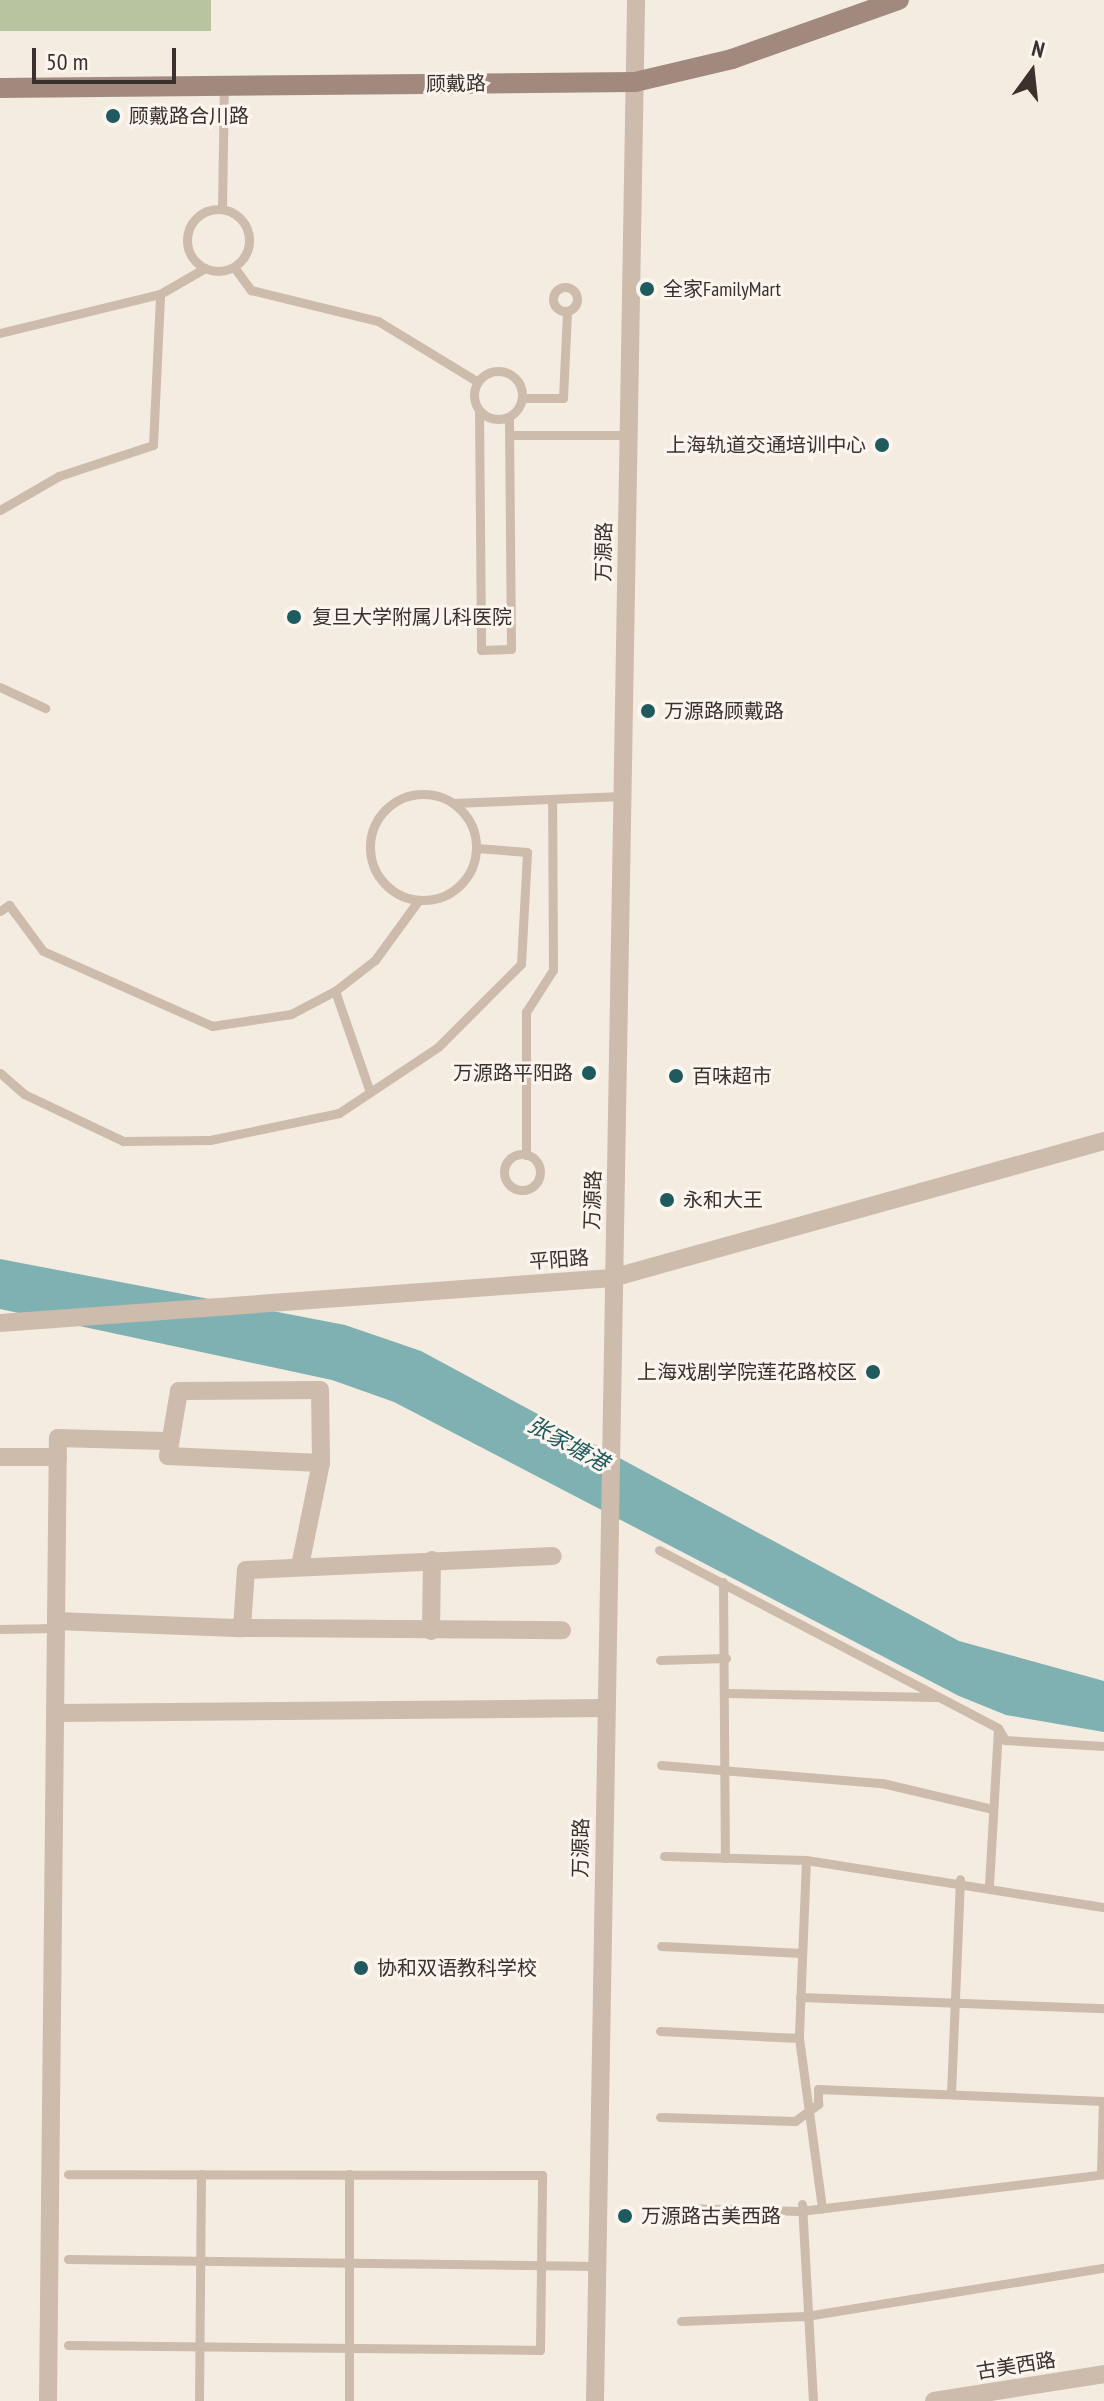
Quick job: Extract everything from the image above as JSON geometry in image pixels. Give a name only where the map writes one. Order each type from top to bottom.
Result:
[{"type":"main road","name":"顾戴路","points":[[0,88],[635,82],[745,55],[899,0]]},
{"type":"street","name":"万源路","points":[[595,2401],[607,1524],[636,0]]},
{"type":"street","name":"平阳路","points":[[0,1323],[612,1278],[1104,1141]]},
{"type":"street","points":[[300,1566],[321,1463],[320,1390],[179,1391],[165,1441],[168,1456],[203,1462],[321,1463]]},
{"type":"street","points":[[48,2401],[58,1438],[165,1441]]},
{"type":"street","points":[[0,1457],[58,1457]]},
{"type":"street","points":[[242,1628],[246,1570],[553,1556]]},
{"type":"street","points":[[431,1631],[432,1560]]},
{"type":"street","points":[[56,1624],[431,1631],[562,1630]]},
{"type":"street","points":[[56,1713],[605,1708]]},
{"type":"street","name":"古美西路","points":[[934,2401],[1104,2374]]},
{"type":"lane","points":[[222,209],[224,87]]},
{"type":"lane","points":[[0,333],[160,294],[205,268],[234,267],[247,252],[249,231],[222,209]]},
{"type":"lane","points":[[205,268],[190,253],[188,234],[196,218],[222,209]]},
{"type":"lane","points":[[234,267],[251,290],[378,321],[478,382],[506,373],[522,398]]},
{"type":"lane","points":[[0,510],[59,476],[153,445],[160,294]]},
{"type":"lane","points":[[522,398],[563,398],[567,312]]},
{"type":"lane","points":[[478,382],[481,650],[511,649],[509,417],[522,398]]},
{"type":"lane","points":[[479,411],[509,417]]},
{"type":"lane","points":[[510,435],[629,435]]},
{"type":"lane","points":[[0,687],[45,708]]},
{"type":"lane","points":[[453,803],[474,830],[477,848],[474,865],[452,893],[418,901],[393,891],[375,872],[373,830],[402,798],[419,794],[453,803],[622,796]]},
{"type":"lane","points":[[526,1155],[526,1012],[553,970],[552,799]]},
{"type":"lane","points":[[0,1073],[24,1094],[123,1141],[210,1140],[339,1113],[438,1047],[521,964],[527,852],[477,848]]},
{"type":"lane","points":[[0,911],[9,905],[43,951],[212,1026],[291,1014],[335,991],[375,960],[418,901]]},
{"type":"lane","points":[[335,991],[370,1092]]},
{"type":"lane","points":[[659,1550],[998,1728],[1005,1740],[1104,1746]]},
{"type":"lane","points":[[723,1582],[728,1693],[725,1858]]},
{"type":"lane","points":[[0,1629],[56,1624]]},
{"type":"lane","points":[[660,1660],[726,1658]]},
{"type":"lane","points":[[728,1693],[939,1697]]},
{"type":"lane","points":[[989,1885],[998,1728]]},
{"type":"lane","points":[[661,1765],[882,1783],[993,1809]]},
{"type":"lane","points":[[664,1856],[806,1860],[960,1879],[1104,1907]]},
{"type":"lane","points":[[806,1860],[799,2038],[822,2208]]},
{"type":"lane","points":[[951,2094],[960,1879]]},
{"type":"lane","points":[[661,1946],[802,1953]]},
{"type":"lane","points":[[802,1997],[953,1999],[1104,2008]]},
{"type":"lane","points":[[660,2031],[799,2038]]},
{"type":"lane","points":[[660,2117],[795,2121],[810,2110],[818,2089],[1103,2101]]},
{"type":"lane","points":[[678,2208],[822,2208],[1102,2174],[1104,2089]]},
{"type":"lane","points":[[68,2174],[542,2175],[540,2350],[68,2345]]},
{"type":"lane","points":[[199,2401],[201,2174]]},
{"type":"lane","points":[[349,2174],[349,2401]]},
{"type":"lane","points":[[801,2207],[813,2401]]},
{"type":"lane","points":[[68,2259],[597,2266]]},
{"type":"lane","points":[[681,2321],[806,2316],[1104,2268]]},
{"type":"green space","points":[[0,0],[211,0],[211,31],[0,31]]},
{"type":"water","name":"张家塘港","points":[[0,1259],[345,1325],[421,1351],[959,1641],[1104,1681],[1104,1732],[1006,1715],[959,1696],[394,1402],[332,1380],[0,1309]]},
{"type":"place","name":"顾戴路合川路","points":[[113,116]]},
{"type":"place","name":"全家FamilyMart","points":[[647,289]]},
{"type":"place","name":"上海轨道交通培训中心","points":[[882,445]]},
{"type":"place","name":"复旦大学附属儿科医院","points":[[294,617]]},
{"type":"place","name":"万源路顾戴路","points":[[648,711]]},
{"type":"place","name":"万源路平阳路","points":[[589,1073]]},
{"type":"place","name":"百味超市","points":[[676,1076]]},
{"type":"place","name":"永和大王","points":[[667,1200]]},
{"type":"place","name":"上海戏剧学院莲花路校区","points":[[873,1372]]},
{"type":"place","name":"协和双语教科学校","points":[[361,1968]]},
{"type":"place","name":"万源路古美西路","points":[[625,2216]]}]
